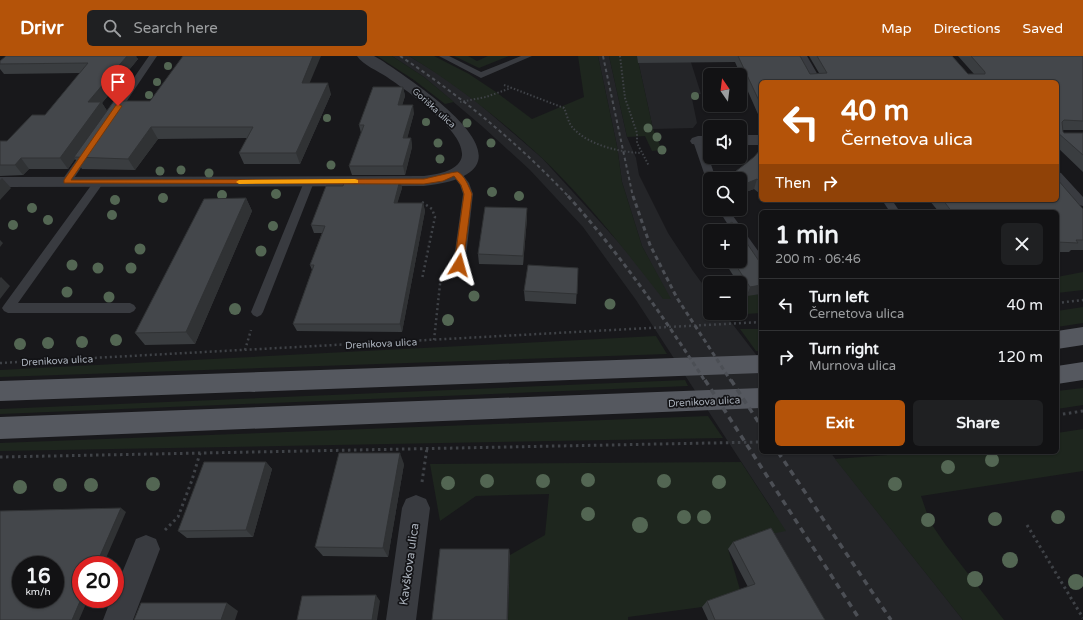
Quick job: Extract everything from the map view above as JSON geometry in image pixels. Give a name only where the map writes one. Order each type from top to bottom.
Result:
[{"type":"main road","points":[[1059,340],[1083,336]]},
{"type":"main road","points":[[0,391],[759,364]]},
{"type":"main road","points":[[1059,375],[1083,371]]},
{"type":"main road","name":"Drenikova ulica","points":[[0,428],[759,398]]},
{"type":"street","name":"Goriška ulica","points":[[364,56],[401,80],[436,108],[457,129],[470,148],[471,160],[456,174]]},
{"type":"street","points":[[800,56],[814,80]]},
{"type":"street","points":[[747,140],[759,140]]},
{"type":"street","points":[[0,182],[412,182],[436,180],[456,174]]},
{"type":"street","name":"Kavškova ulica","points":[[401,620],[416,508]]},
{"type":"street","points":[[118,620],[146,549]]},
{"type":"lane","points":[[105,125],[153,56]]},
{"type":"lane","points":[[443,56],[481,76],[528,56]]},
{"type":"lane","points":[[66,182],[92,144]]},
{"type":"lane","points":[[456,174],[465,185],[468,194],[459,265]]},
{"type":"lane","points":[[1059,177],[1083,203]]},
{"type":"lane","points":[[99,182],[8,308],[130,308]]},
{"type":"lane","points":[[257,312],[309,182]]},
{"type":"lane","points":[[747,244],[759,261]]},
{"type":"path","points":[[620,56],[625,98],[637,133],[637,143],[641,153],[650,166]]},
{"type":"path","points":[[481,76],[564,108],[573,128],[592,141],[618,150],[641,153]]},
{"type":"path","points":[[436,108],[486,97],[512,88]]},
{"type":"path","points":[[412,182],[408,197],[424,203],[432,209],[435,217],[422,279]]},
{"type":"path","points":[[434,340],[441,272]]},
{"type":"path","points":[[1059,303],[1083,300]]},
{"type":"path","name":"Drenikova ulica","points":[[0,364],[759,322]]},
{"type":"path","points":[[245,350],[251,331]]},
{"type":"path","points":[[1059,415],[1083,411]]},
{"type":"path","points":[[0,457],[759,442]]},
{"type":"path","points":[[426,458],[427,448]]},
{"type":"path","points":[[146,549],[178,517],[192,480],[200,453]]},
{"type":"path","points":[[1027,525],[1083,618]]},
{"type":"shaded area","points":[[377,56],[392,56],[424,77],[454,102],[445,104],[414,80]]},
{"type":"shaded area","points":[[392,56],[409,56],[440,75],[477,102],[542,158],[670,299],[642,246],[622,182],[617,146],[598,56],[609,56],[627,137],[636,158],[639,175],[668,233],[703,285],[703,320],[729,320],[759,358],[759,454],[832,454],[963,620],[814,620],[766,535],[774,512],[636,300],[583,227],[530,170],[483,127],[424,77]]},
{"type":"shaded area","points":[[409,56],[434,56],[469,74],[532,119],[584,97],[578,56],[598,56],[617,146],[622,182],[642,246],[671,299],[663,299],[620,244],[575,191],[542,158],[511,130],[478,104],[427,67]]},
{"type":"shaded area","points":[[454,56],[468,56],[477,61],[488,56],[509,56],[479,68]]},
{"type":"shaded area","points":[[609,56],[637,56],[653,129],[662,150],[652,151],[645,136],[627,137]]},
{"type":"shaded area","points":[[637,56],[689,56],[701,94],[691,94],[697,123],[693,128],[653,129]]},
{"type":"shaded area","points":[[1083,272],[1083,290],[1059,293],[1059,277]]},
{"type":"shaded area","points":[[759,294],[759,313],[747,314],[747,295]]},
{"type":"shaded area","points":[[1083,307],[1083,323],[1059,327],[1059,311]]},
{"type":"shaded area","points":[[740,329],[759,329],[759,351],[756,351]]},
{"type":"shaded area","points":[[656,336],[667,354],[0,377],[0,370]]},
{"type":"shaded area","points":[[685,380],[688,386],[0,414],[0,409]]},
{"type":"shaded area","points":[[1083,388],[1083,405],[1059,409],[1059,391]]},
{"type":"shaded area","points":[[708,416],[723,438],[0,451],[0,443]]},
{"type":"shaded area","points":[[1083,429],[1083,471],[921,496],[930,522],[945,544],[1004,620],[963,620],[835,459],[900,454],[1059,454],[1059,433]]},
{"type":"shaded area","points":[[741,462],[786,531],[766,535],[728,549],[741,593],[702,607],[628,617],[628,620],[508,620],[510,555],[545,535],[549,494],[476,496],[440,521],[430,464]]},
{"type":"building","points":[[6,56],[127,56],[88,102],[101,102],[60,158],[21,158],[15,165],[0,165],[0,141],[7,141],[32,115],[45,115],[88,63],[0,64],[0,61]]},
{"type":"building","points":[[183,56],[313,56],[302,83],[328,83],[296,153],[239,153],[253,127],[151,127],[128,159],[74,157],[114,101],[150,101]]},
{"type":"building","points":[[738,56],[800,56],[810,74],[827,73],[817,56],[952,56],[968,74],[985,74],[985,72],[971,56],[1083,56],[1083,121],[1064,120],[1062,122],[1064,133],[1083,133],[1083,155],[1059,134],[1059,80],[759,80],[759,101],[747,75],[747,68],[744,68]]},
{"type":"building","points":[[373,87],[403,87],[398,105],[413,105],[403,138],[411,138],[403,166],[349,166],[364,125],[359,125]]},
{"type":"building","points":[[759,151],[759,180],[757,179],[747,183],[747,172],[735,172]]},
{"type":"building","points":[[345,180],[400,180],[394,203],[423,203],[400,324],[293,324],[314,265],[310,265],[325,226],[311,225],[326,186],[343,186]]},
{"type":"building","points":[[1059,181],[1083,209],[1083,240],[1076,240],[1078,243],[1059,242],[1059,210],[950,210],[944,202],[1059,202]]},
{"type":"building","points":[[246,198],[186,332],[135,333],[204,199]]},
{"type":"building","points":[[485,207],[527,208],[523,256],[478,254]]},
{"type":"building","points":[[747,243],[759,261],[759,285],[750,287],[747,282],[747,276],[743,276],[738,268],[747,268]]},
{"type":"building","points":[[528,265],[578,268],[577,294],[524,291]]},
{"type":"building","points":[[339,453],[400,453],[383,548],[315,547]]},
{"type":"building","points":[[204,462],[266,462],[246,530],[178,531]]},
{"type":"building","points":[[121,508],[100,556],[72,556],[72,608],[77,608],[72,620],[0,620],[0,511]]},
{"type":"building","points":[[771,528],[825,620],[715,620],[707,601],[755,584],[733,542]]},
{"type":"building","points":[[440,549],[509,549],[507,620],[432,620]]},
{"type":"building","points":[[376,595],[372,620],[297,620],[302,596]]},
{"type":"building","points":[[141,603],[227,603],[221,620],[134,620]]},
{"type":"railway","points":[[400,56],[467,104],[489,122],[530,158],[569,197]]},
{"type":"railway","points":[[603,56],[633,197]]},
{"type":"railway","points":[[568,196],[623,262],[705,381]]},
{"type":"railway","points":[[633,196],[650,245],[677,298],[731,381]]},
{"type":"railway","points":[[705,380],[860,620]]},
{"type":"railway","points":[[731,380],[759,423]]},
{"type":"railway","points":[[779,454],[891,620]]},
{"type":"slow traffic","points":[[239,182],[355,182]]},
{"type":"route","points":[[118,106],[66,182],[424,181],[456,174],[465,185],[468,194],[459,265]]}]
